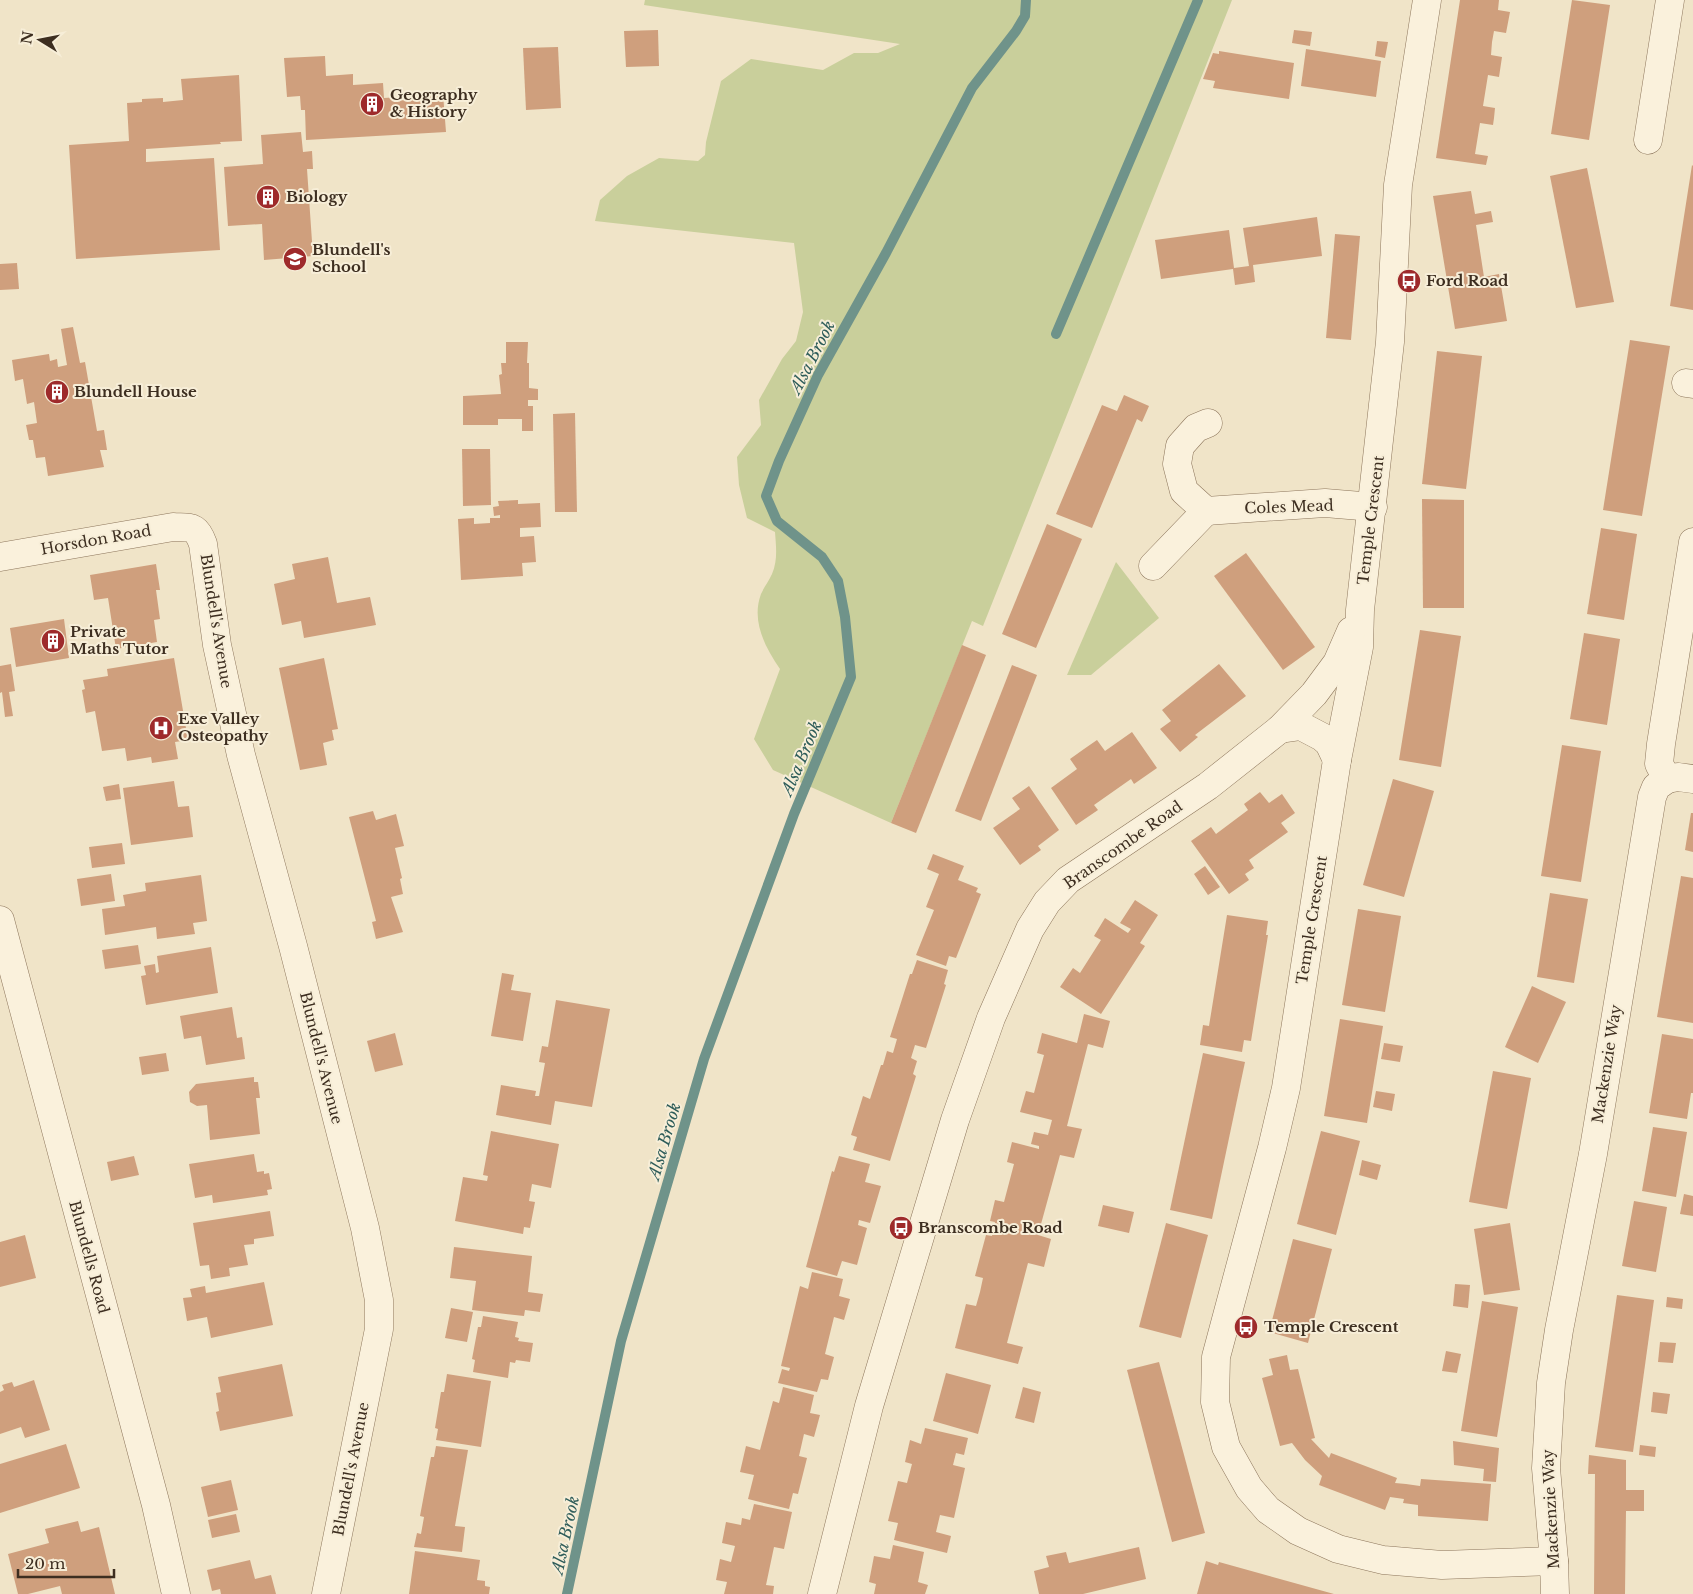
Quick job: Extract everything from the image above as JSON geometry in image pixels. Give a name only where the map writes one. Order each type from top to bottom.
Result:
[{"type":"street","name":"Temple Crescent","points":[[1427,0],[1398,184],[1390,342],[1360,610],[1359,647],[1337,760],[1286,1088],[1272,1148],[1216,1357],[1215,1402],[1226,1446],[1249,1488],[1268,1510],[1298,1531],[1338,1549],[1382,1560],[1442,1565],[1554,1561]]},
{"type":"street","points":[[1648,140],[1670,0]]},
{"type":"street","points":[[1153,566],[1206,511],[1184,491],[1177,464],[1180,446],[1196,428],[1208,423]]},
{"type":"street","name":"Coles Mead","points":[[1206,511],[1325,503],[1373,507]]},
{"type":"street","name":"Horsdon Road","points":[[0,557],[173,527],[193,528]]},
{"type":"street","name":"Blundell's Avenue","points":[[193,528],[198,532],[203,544],[217,645],[241,755],[293,946],[365,1228],[379,1300],[379,1329],[326,1594]]},
{"type":"street","name":"Mackenzie Way","points":[[1680,779],[1660,764],[1661,744],[1693,542]]},
{"type":"street","name":"Branscombe Road","points":[[822,1594],[869,1406],[955,1120],[991,1018],[1030,929],[1047,902],[1068,880],[1208,786],[1280,729],[1314,694],[1337,663],[1360,610]]},
{"type":"street","points":[[1280,729],[1301,726],[1322,737],[1329,743],[1337,760]]},
{"type":"street","name":"Mackenzie Way","points":[[1555,1594],[1546,1468],[1554,1365],[1593,1154],[1652,797],[1656,787],[1680,779]]},
{"type":"street","name":"Blundells Road","points":[[0,920],[156,1505],[176,1594]]},
{"type":"green space","points":[[645,0],[1232,0],[983,626],[972,621],[891,823],[773,770],[754,739],[780,669],[769,652],[761,633],[758,614],[761,594],[774,569],[776,542],[775,532],[747,518],[739,485],[737,457],[761,425],[759,400],[782,359],[796,341],[803,312],[794,243],[595,221],[600,200],[627,176],[659,158],[698,161],[705,155],[706,142],[721,81],[751,59],[823,70],[854,53],[878,53],[900,44],[644,5]]},
{"type":"green space","points":[[1116,562],[1159,618],[1091,675],[1067,675]]},
{"type":"building","points":[[1460,0],[1499,0],[1498,10],[1510,12],[1506,33],[1494,31],[1492,42],[1491,55],[1502,57],[1499,77],[1488,75],[1483,106],[1495,108],[1493,125],[1480,123],[1475,154],[1488,156],[1486,165],[1436,158]]},
{"type":"building","points":[[1572,0],[1610,5],[1589,140],[1551,134]]},
{"type":"building","points":[[658,30],[659,66],[626,67],[624,31]]},
{"type":"building","points":[[1294,30],[1312,32],[1310,46],[1292,43]]},
{"type":"building","points":[[1377,41],[1388,42],[1385,58],[1375,56]]},
{"type":"building","points":[[558,47],[561,108],[526,110],[523,48]]},
{"type":"building","points":[[1306,49],[1381,61],[1376,97],[1301,86]]},
{"type":"building","points":[[1219,51],[1294,63],[1289,99],[1213,88],[1215,81],[1203,79],[1213,53],[1219,54]]},
{"type":"building","name":"Geography & History","points":[[325,56],[326,76],[353,74],[353,85],[383,83],[384,98],[443,94],[446,132],[306,140],[305,110],[301,110],[300,96],[287,97],[284,58]]},
{"type":"building","points":[[239,75],[242,141],[146,149],[146,162],[214,158],[220,250],[76,259],[69,145],[129,141],[127,103],[142,102],[142,99],[163,98],[163,102],[183,100],[181,79]]},
{"type":"building","name":"Biology","points":[[301,132],[303,152],[312,151],[313,169],[307,169],[313,256],[264,260],[262,224],[228,226],[224,167],[263,164],[261,135]]},
{"type":"building","points":[[1693,166],[1693,310],[1670,306]]},
{"type":"building","points":[[1587,168],[1614,302],[1576,308],[1550,176]]},
{"type":"building","points":[[1471,191],[1475,214],[1491,211],[1493,222],[1476,225],[1484,277],[1499,274],[1507,321],[1455,329],[1433,196]]},
{"type":"building","points":[[1317,217],[1322,256],[1253,265],[1255,282],[1235,285],[1233,269],[1161,279],[1155,240],[1229,230],[1234,268],[1249,266],[1243,228]]},
{"type":"building","points":[[1335,234],[1360,236],[1351,340],[1326,338]]},
{"type":"building","points":[[17,263],[19,289],[0,290],[0,264]]},
{"type":"building","name":"Blundell House","points":[[73,327],[80,363],[85,362],[97,431],[104,430],[107,450],[100,450],[104,467],[48,476],[45,457],[36,458],[33,440],[29,440],[26,425],[37,423],[34,402],[27,404],[23,379],[15,381],[12,360],[49,354],[50,361],[57,359],[58,367],[67,365],[61,329]]},
{"type":"building","points":[[1630,340],[1670,346],[1642,516],[1603,510]]},
{"type":"building","points":[[506,342],[528,342],[529,388],[538,389],[538,400],[528,400],[528,406],[533,406],[533,431],[522,431],[522,419],[498,419],[498,425],[463,425],[463,396],[501,394],[499,375],[502,374],[501,363],[506,363]]},
{"type":"building","points":[[1437,351],[1482,356],[1466,489],[1422,484]]},
{"type":"building","points":[[1124,395],[1149,406],[1142,422],[1137,419],[1092,528],[1056,514],[1102,405],[1117,411]]},
{"type":"building","points":[[575,413],[577,512],[555,512],[553,414]]},
{"type":"building","points":[[462,449],[490,449],[491,505],[463,506]]},
{"type":"building","points":[[1422,499],[1464,500],[1464,608],[1423,608]]},
{"type":"building","points":[[518,500],[518,504],[540,503],[541,527],[520,528],[520,537],[534,536],[536,562],[522,563],[523,576],[461,580],[458,519],[474,518],[474,524],[490,523],[490,518],[500,518],[500,515],[494,516],[493,507],[499,506],[498,501]]},
{"type":"building","points":[[1047,524],[1082,539],[1036,648],[1002,634]]},
{"type":"building","points":[[1601,528],[1637,534],[1624,620],[1587,614]]},
{"type":"building","points":[[1246,553],[1315,647],[1283,670],[1214,576]]},
{"type":"building","points":[[328,557],[337,603],[370,597],[376,625],[304,638],[301,621],[282,625],[274,584],[295,579],[292,564]]},
{"type":"building","points":[[156,564],[160,590],[156,590],[160,619],[154,620],[157,642],[116,649],[108,598],[94,600],[90,575]]},
{"type":"building","points":[[64,619],[69,658],[16,667],[10,628]]},
{"type":"building","points":[[1420,630],[1461,636],[1441,767],[1399,760]]},
{"type":"building","points":[[1584,633],[1620,639],[1607,725],[1570,719]]},
{"type":"building","points":[[962,645],[986,655],[916,833],[891,823]]},
{"type":"building","points":[[174,658],[188,740],[175,742],[178,759],[152,763],[151,757],[127,761],[125,748],[102,751],[95,711],[86,713],[82,690],[85,689],[83,680],[108,676],[107,669]]},
{"type":"building","points":[[324,658],[338,729],[332,730],[334,740],[323,743],[327,765],[300,770],[279,668]]},
{"type":"building","points":[[11,664],[15,691],[9,692],[13,716],[5,717],[2,692],[0,693],[0,666]]},
{"type":"building","points":[[1219,664],[1246,696],[1195,735],[1198,737],[1180,752],[1160,729],[1171,721],[1162,710]]},
{"type":"building","points":[[1012,665],[1037,675],[981,821],[955,811]]},
{"type":"building","points":[[1132,732],[1157,768],[1134,784],[1131,779],[1094,805],[1098,810],[1076,825],[1051,788],[1077,769],[1070,759],[1097,740],[1105,751]]},
{"type":"building","points":[[1562,745],[1601,751],[1581,882],[1541,876]]},
{"type":"building","points":[[1393,779],[1434,791],[1404,897],[1363,885]]},
{"type":"building","points":[[174,781],[178,807],[189,806],[193,837],[131,845],[123,788]]},
{"type":"building","points":[[119,784],[121,799],[106,801],[103,787]]},
{"type":"building","points":[[1029,786],[1059,830],[1038,846],[1041,850],[1020,865],[993,828],[1020,809],[1012,798]]},
{"type":"building","points":[[1260,792],[1269,803],[1282,794],[1295,813],[1281,823],[1288,832],[1249,860],[1254,868],[1245,874],[1249,880],[1229,894],[1191,841],[1211,827],[1216,834],[1248,810],[1244,804]]},
{"type":"building","points":[[373,811],[376,820],[396,814],[404,846],[395,848],[402,878],[400,879],[403,894],[391,897],[403,932],[376,939],[372,922],[376,921],[349,817]]},
{"type":"building","points":[[1691,813],[1693,813],[1693,852],[1685,850]]},
{"type":"building","points":[[122,843],[125,864],[92,868],[89,847]]},
{"type":"building","points":[[933,854],[964,866],[958,880],[978,888],[976,892],[981,894],[956,958],[949,956],[946,966],[916,955],[934,910],[926,907],[939,874],[927,869]]},
{"type":"building","points":[[1205,866],[1220,887],[1208,895],[1194,874]]},
{"type":"building","points":[[111,874],[115,901],[81,906],[77,879]]},
{"type":"building","points":[[201,875],[207,921],[193,923],[195,934],[157,939],[156,927],[105,935],[102,909],[125,906],[123,895],[146,891],[145,883]]},
{"type":"building","points":[[1681,876],[1693,878],[1693,1023],[1657,1017]]},
{"type":"building","points":[[1550,893],[1588,899],[1574,983],[1537,977]]},
{"type":"building","points":[[1135,900],[1158,915],[1140,943],[1145,946],[1101,1014],[1060,987],[1073,968],[1080,973],[1101,940],[1094,936],[1105,918],[1128,933],[1131,929],[1120,923]]},
{"type":"building","points":[[1358,909],[1401,916],[1385,1012],[1342,1005]]},
{"type":"building","points":[[1227,915],[1268,921],[1266,935],[1268,935],[1251,1041],[1244,1040],[1242,1052],[1200,1045],[1203,1025],[1209,1026]]},
{"type":"building","points":[[138,945],[141,964],[105,969],[102,950]]},
{"type":"building","points":[[211,947],[218,993],[146,1005],[141,976],[146,975],[144,966],[155,964],[156,973],[159,972],[157,956]]},
{"type":"building","points":[[917,960],[948,970],[944,984],[946,985],[926,1048],[915,1045],[911,1058],[917,1061],[913,1074],[916,1076],[890,1161],[853,1150],[857,1137],[851,1135],[863,1096],[870,1099],[887,1051],[893,1053],[897,1039],[890,1037],[910,974],[912,974]]},
{"type":"building","points":[[502,973],[514,975],[511,990],[531,993],[523,1041],[491,1036]]},
{"type":"building","points":[[1532,986],[1566,1002],[1538,1063],[1505,1047]]},
{"type":"building","points":[[556,1000],[610,1009],[592,1107],[555,1101],[551,1125],[496,1115],[501,1085],[536,1091],[535,1096],[539,1096],[545,1063],[539,1062],[542,1046],[548,1047]]},
{"type":"building","points":[[232,1007],[237,1038],[242,1037],[245,1059],[206,1065],[201,1036],[184,1039],[180,1016]]},
{"type":"building","points":[[1084,1014],[1110,1021],[1103,1048],[1088,1044],[1067,1126],[1082,1129],[1074,1158],[1060,1155],[1038,1235],[1051,1239],[1044,1267],[1028,1263],[1007,1343],[1023,1347],[1018,1364],[955,1348],[966,1304],[976,1306],[980,1292],[983,1278],[975,1276],[986,1235],[992,1236],[995,1222],[990,1221],[995,1200],[1004,1202],[1014,1164],[1007,1162],[1012,1142],[1039,1149],[1039,1146],[1031,1144],[1034,1132],[1048,1135],[1052,1120],[1020,1112],[1026,1091],[1034,1093],[1044,1055],[1037,1053],[1042,1033],[1077,1043]]},
{"type":"building","points":[[1340,1019],[1383,1026],[1367,1123],[1324,1116]]},
{"type":"building","points":[[395,1033],[403,1065],[375,1072],[367,1041]]},
{"type":"building","points":[[1662,1034],[1693,1039],[1693,1093],[1691,1093],[1687,1119],[1649,1113]]},
{"type":"building","points":[[1384,1043],[1403,1046],[1400,1062],[1381,1059]]},
{"type":"building","points":[[166,1053],[169,1071],[142,1075],[139,1057]]},
{"type":"building","points":[[1203,1053],[1245,1062],[1212,1219],[1170,1210]]},
{"type":"building","points":[[1493,1071],[1531,1078],[1507,1209],[1469,1202]]},
{"type":"building","points":[[254,1077],[254,1082],[258,1082],[260,1098],[256,1098],[260,1134],[210,1140],[207,1105],[197,1106],[190,1102],[189,1092],[196,1084]]},
{"type":"building","points":[[1376,1091],[1395,1094],[1392,1111],[1373,1107]]},
{"type":"building","points":[[1653,1127],[1687,1132],[1676,1197],[1642,1191]]},
{"type":"building","points":[[491,1131],[559,1144],[551,1188],[532,1184],[529,1201],[535,1202],[530,1228],[524,1227],[523,1234],[455,1221],[463,1177],[487,1181],[488,1176],[483,1175]]},
{"type":"building","points":[[1321,1131],[1360,1141],[1336,1235],[1297,1224]]},
{"type":"building","points":[[254,1154],[257,1172],[264,1171],[264,1174],[269,1173],[272,1189],[267,1190],[268,1195],[213,1203],[212,1195],[195,1198],[189,1164]]},
{"type":"building","points":[[134,1156],[139,1175],[111,1181],[107,1162]]},
{"type":"building","points":[[839,1156],[870,1164],[865,1182],[881,1186],[870,1223],[859,1220],[858,1225],[867,1228],[857,1265],[842,1261],[837,1276],[806,1267],[832,1171],[834,1172]]},
{"type":"building","points":[[1362,1160],[1381,1165],[1377,1180],[1359,1175]]},
{"type":"building","points":[[1684,1194],[1693,1196],[1693,1216],[1680,1214]]},
{"type":"building","points":[[1634,1201],[1667,1207],[1656,1272],[1622,1266]]},
{"type":"building","points":[[1103,1205],[1134,1212],[1129,1233],[1098,1226]]},
{"type":"building","points":[[270,1211],[274,1236],[254,1239],[254,1244],[244,1245],[248,1265],[229,1268],[230,1276],[211,1279],[209,1265],[200,1266],[193,1223]]},
{"type":"building","points":[[1166,1223],[1208,1235],[1181,1338],[1139,1327]]},
{"type":"building","points":[[1510,1223],[1520,1290],[1484,1295],[1474,1229]]},
{"type":"building","points":[[25,1235],[36,1278],[0,1287],[0,1242]]},
{"type":"building","points":[[1293,1239],[1332,1249],[1308,1343],[1269,1332]]},
{"type":"building","points":[[454,1247],[532,1256],[528,1292],[543,1294],[540,1312],[525,1310],[524,1316],[472,1310],[476,1281],[450,1278]]},
{"type":"building","points":[[812,1272],[843,1279],[839,1296],[850,1299],[844,1320],[834,1317],[825,1354],[834,1357],[828,1380],[821,1379],[817,1392],[778,1383],[782,1369],[789,1371],[790,1368],[781,1366],[800,1286],[808,1289]]},
{"type":"building","points":[[264,1282],[273,1325],[211,1338],[207,1317],[187,1321],[183,1298],[192,1297],[190,1289],[205,1286],[206,1293]]},
{"type":"building","points":[[1455,1284],[1470,1285],[1468,1308],[1453,1306]]},
{"type":"building","points":[[1617,1295],[1654,1300],[1633,1452],[1595,1447]]},
{"type":"building","points":[[1667,1297],[1683,1299],[1682,1309],[1666,1307]]},
{"type":"building","points":[[1482,1301],[1518,1307],[1497,1437],[1461,1431]]},
{"type":"building","points":[[451,1308],[473,1312],[467,1342],[445,1338]]},
{"type":"building","points":[[483,1316],[518,1322],[515,1337],[519,1338],[518,1341],[533,1343],[530,1362],[516,1360],[515,1363],[510,1362],[508,1378],[473,1372],[475,1360],[472,1359],[478,1327],[481,1327]]},
{"type":"building","points":[[1660,1342],[1676,1343],[1673,1363],[1658,1362]]},
{"type":"building","points":[[1446,1351],[1461,1354],[1457,1373],[1442,1371]]},
{"type":"building","points":[[1287,1355],[1290,1370],[1298,1369],[1315,1438],[1311,1439],[1329,1458],[1331,1453],[1397,1478],[1395,1483],[1420,1486],[1421,1479],[1491,1484],[1488,1521],[1418,1516],[1418,1505],[1403,1503],[1404,1499],[1390,1497],[1385,1510],[1319,1485],[1322,1476],[1305,1460],[1292,1443],[1280,1446],[1262,1378],[1273,1375],[1269,1359]]},
{"type":"building","points":[[1159,1362],[1205,1533],[1172,1542],[1127,1370]]},
{"type":"building","points":[[282,1364],[293,1416],[220,1431],[216,1412],[219,1411],[216,1393],[221,1392],[218,1377]]},
{"type":"building","points":[[946,1373],[991,1385],[978,1434],[933,1421]]},
{"type":"building","points":[[447,1374],[491,1381],[481,1447],[436,1440],[438,1429],[435,1428],[441,1392],[444,1392]]},
{"type":"building","points":[[34,1380],[50,1430],[25,1438],[21,1427],[0,1434],[0,1392],[4,1390],[2,1385],[12,1382],[14,1387]]},
{"type":"building","points":[[783,1387],[814,1395],[810,1413],[820,1415],[814,1437],[804,1434],[799,1456],[807,1458],[798,1494],[793,1493],[789,1509],[748,1499],[754,1475],[740,1472],[746,1446],[760,1450],[773,1401],[779,1403]]},
{"type":"building","points":[[1023,1387],[1041,1392],[1034,1423],[1015,1418]]},
{"type":"building","points":[[1653,1392],[1670,1394],[1667,1414],[1651,1412]]},
{"type":"building","points":[[925,1428],[968,1438],[964,1455],[956,1453],[953,1465],[965,1468],[954,1518],[940,1515],[936,1532],[951,1536],[947,1553],[894,1540],[898,1523],[888,1521],[898,1481],[907,1483],[912,1464],[905,1462],[910,1440],[921,1444]]},
{"type":"building","points":[[1453,1441],[1499,1448],[1496,1482],[1483,1481],[1484,1469],[1454,1465]]},
{"type":"building","points":[[66,1444],[80,1488],[0,1513],[0,1464]]},
{"type":"building","points":[[1640,1445],[1656,1447],[1655,1457],[1639,1455]]},
{"type":"building","points":[[436,1446],[468,1450],[455,1526],[465,1527],[462,1552],[414,1547],[417,1533],[421,1534],[424,1517],[420,1516],[431,1457],[434,1457]]},
{"type":"building","points":[[1589,1455],[1626,1460],[1626,1490],[1644,1490],[1644,1511],[1626,1511],[1625,1594],[1594,1594],[1595,1474],[1588,1474]]},
{"type":"building","points":[[231,1480],[238,1510],[208,1517],[201,1487]]},
{"type":"building","points":[[754,1504],[792,1512],[784,1549],[774,1547],[766,1585],[774,1586],[773,1594],[724,1594],[727,1582],[716,1580],[720,1559],[731,1562],[735,1546],[722,1543],[726,1522],[741,1525],[742,1518],[750,1520]]},
{"type":"building","points":[[236,1514],[240,1532],[212,1538],[208,1520]]},
{"type":"building","points":[[78,1521],[81,1532],[99,1527],[115,1594],[62,1594],[60,1586],[28,1594],[18,1594],[8,1554],[49,1543],[45,1529]]},
{"type":"building","points":[[893,1545],[924,1552],[918,1582],[928,1585],[925,1594],[874,1594],[876,1584],[869,1582],[874,1556],[890,1559]]},
{"type":"building","points":[[1139,1547],[1146,1579],[1083,1594],[1039,1594],[1034,1571],[1049,1567],[1046,1556],[1066,1552],[1069,1563]]},
{"type":"building","points":[[415,1551],[480,1560],[477,1580],[485,1581],[485,1586],[490,1587],[489,1594],[409,1594]]},
{"type":"building","points":[[250,1560],[255,1579],[271,1575],[276,1594],[221,1594],[220,1589],[212,1591],[207,1570]]},
{"type":"building","points":[[1206,1561],[1218,1565],[1219,1562],[1334,1594],[1197,1594]]},
{"type":"waterway","name":"Alsa Brook","points":[[567,1594],[621,1341],[704,1059],[794,814],[851,677],[845,617],[838,581],[822,557],[777,521],[766,496],[779,461],[818,375],[886,253],[972,88],[1016,31],[1025,16],[1026,0]]},
{"type":"waterway","points":[[1056,334],[1198,0]]},
{"type":"place","name":"Geography & History","points":[[372,104]]},
{"type":"place","name":"Biology","points":[[268,197]]},
{"type":"place","name":"Blundell's School","points":[[295,259]]},
{"type":"place","name":"Ford Road","points":[[1409,281]]},
{"type":"place","name":"Blundell House","points":[[57,392]]},
{"type":"place","name":"Private Maths Tutor","points":[[53,641]]},
{"type":"place","name":"Exe Valley Osteopathy","points":[[161,728]]},
{"type":"place","name":"Branscombe Road","points":[[901,1228]]},
{"type":"place","name":"Temple Crescent","points":[[1246,1327]]}]
